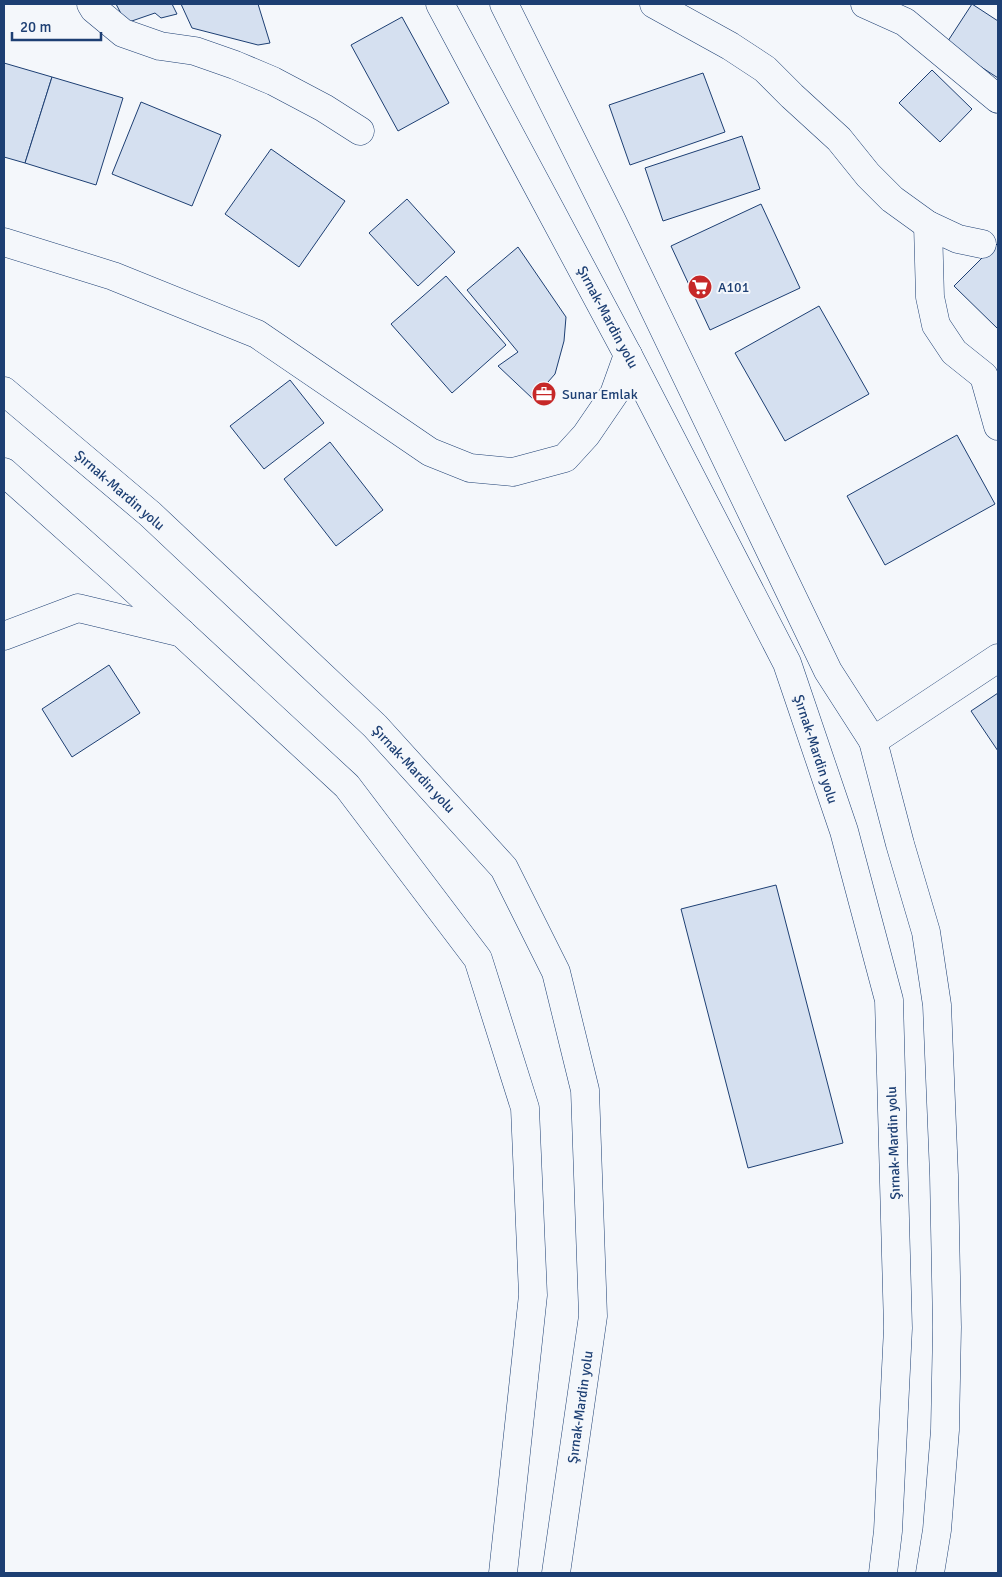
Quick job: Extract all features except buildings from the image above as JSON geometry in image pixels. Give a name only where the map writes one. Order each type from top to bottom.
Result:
[{"type":"main road","points":[[91,4],[94,9],[123,33],[160,46],[195,52],[242,68],[273,81],[360,131]]},
{"type":"main road","name":"Şırnak-Mardin yolu","points":[[440,4],[628,355],[788,663],[844,831],[889,1000],[898,1328],[888,1531],[883,1573]]},
{"type":"main road","points":[[504,4],[828,671],[873,742],[926,932],[937,1005],[944,1175],[947,1327],[945,1430],[937,1530],[930,1573]]},
{"type":"main road","points":[[654,4],[730,46],[765,69],[839,139],[868,175],[892,199],[928,225],[958,239],[982,244]]},
{"type":"main road","points":[[865,4],[905,22],[998,99]]},
{"type":"main road","points":[[928,225],[930,297],[936,325],[954,352],[984,376],[998,426]]},
{"type":"main road","points":[[4,242],[113,276],[257,334],[430,452],[470,468],[512,472],[565,458],[586,434],[614,394],[628,355]]},
{"type":"main road","name":"Şırnak-Mardin yolu","points":[[4,391],[150,514],[375,726],[504,868],[556,972],[585,1090],[592,1316],[556,1573]]},
{"type":"main road","points":[[4,472],[118,574],[347,786],[478,959],[525,1108],[533,1295],[503,1573]]},
{"type":"main road","points":[[4,636],[78,608],[182,633]]},
{"type":"main road","points":[[873,742],[998,658]]},
{"type":"place","name":"A101","points":[[700,287]]},
{"type":"place","name":"Sunar Emlak","points":[[544,394]]}]
